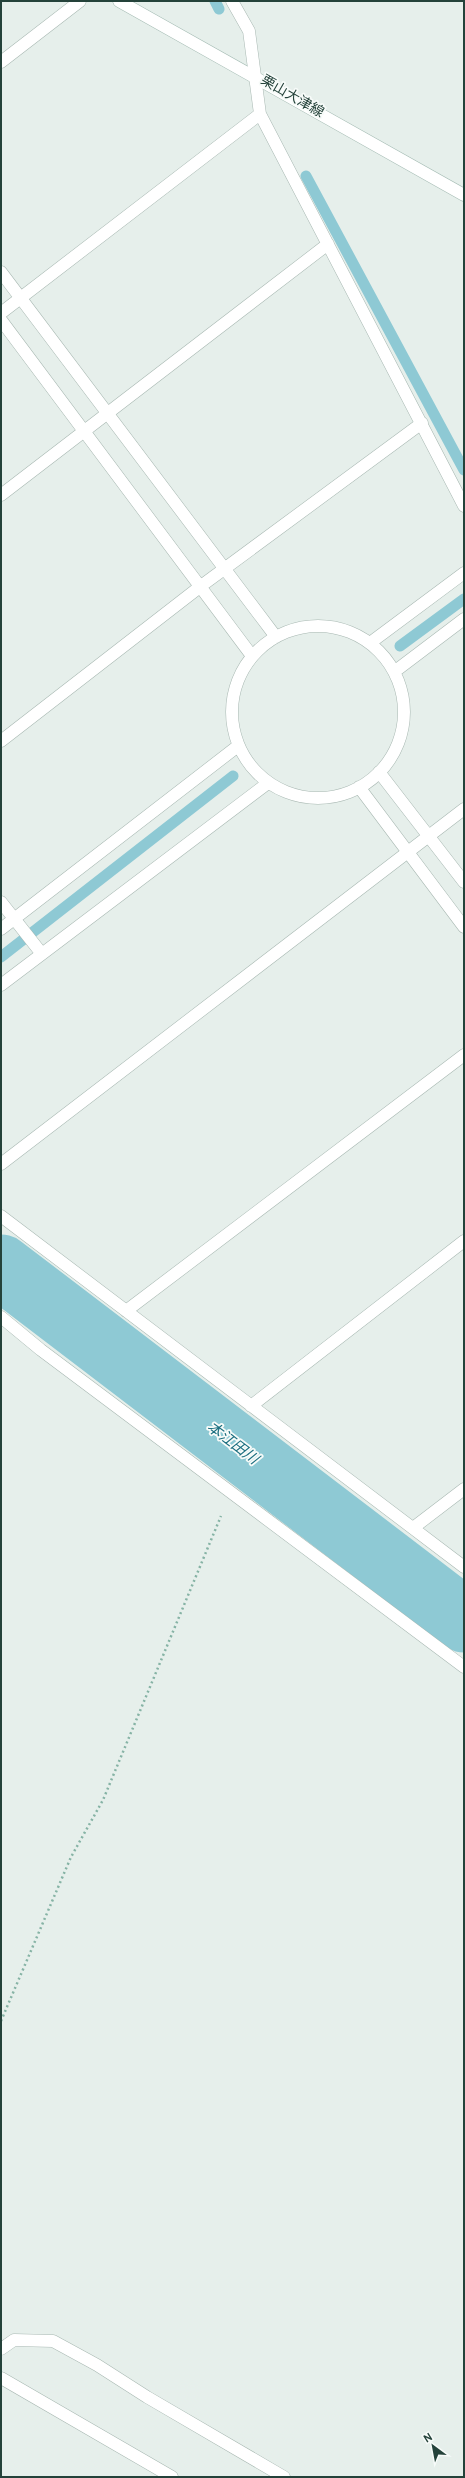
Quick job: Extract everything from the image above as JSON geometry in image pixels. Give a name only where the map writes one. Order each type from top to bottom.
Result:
[{"type":"street","points":[[1,62],[80,1]]},
{"type":"street","name":"栗山大津線","points":[[119,1],[464,194]]},
{"type":"street","points":[[232,1],[249,31],[260,114],[464,506]]},
{"type":"street","points":[[1,313],[260,114]]},
{"type":"street","points":[[1,495],[328,244]]},
{"type":"street","points":[[1,272],[108,412],[276,637]]},
{"type":"street","points":[[1,320],[252,656]]},
{"type":"street","points":[[1,741],[201,586],[422,423]]},
{"type":"street","points":[[370,643],[464,573]]},
{"type":"street","points":[[394,672],[464,619]]},
{"type":"street","points":[[324,626],[348,631],[370,643],[384,656],[394,672],[403,697],[403,724],[395,750],[379,772],[359,787],[337,795],[313,798],[290,794],[268,783],[250,766],[238,746],[232,722],[232,698],[240,676],[252,656],[276,637],[299,628],[324,626]]},
{"type":"street","points":[[1,929],[17,922],[238,746]]},
{"type":"street","points":[[379,772],[464,882]]},
{"type":"street","points":[[1,985],[38,949],[268,783]]},
{"type":"street","points":[[359,787],[464,927]]},
{"type":"street","points":[[1,1164],[464,809]]},
{"type":"street","points":[[1,902],[38,949]]},
{"type":"street","points":[[126,1311],[464,1055]]},
{"type":"street","points":[[1,1216],[464,1567]]},
{"type":"street","points":[[251,1406],[464,1240]]},
{"type":"street","points":[[1,1317],[41,1350],[464,1666]]},
{"type":"street","points":[[413,1528],[464,1489]]},
{"type":"street","points":[[1,2349],[14,2340],[53,2341],[97,2365],[147,2397],[284,2477]]},
{"type":"street","points":[[1,2378],[172,2477]]},
{"type":"path","points":[[1,2021],[71,1857],[103,1800],[231,1492]]},
{"type":"waterway","points":[[215,1],[219,9]]},
{"type":"waterway","points":[[306,176],[464,470]]},
{"type":"waterway","points":[[400,646],[464,599]]},
{"type":"waterway","points":[[1,957],[233,776]]},
{"type":"waterway","name":"本江田川","points":[[1,1267],[464,1620]]}]
